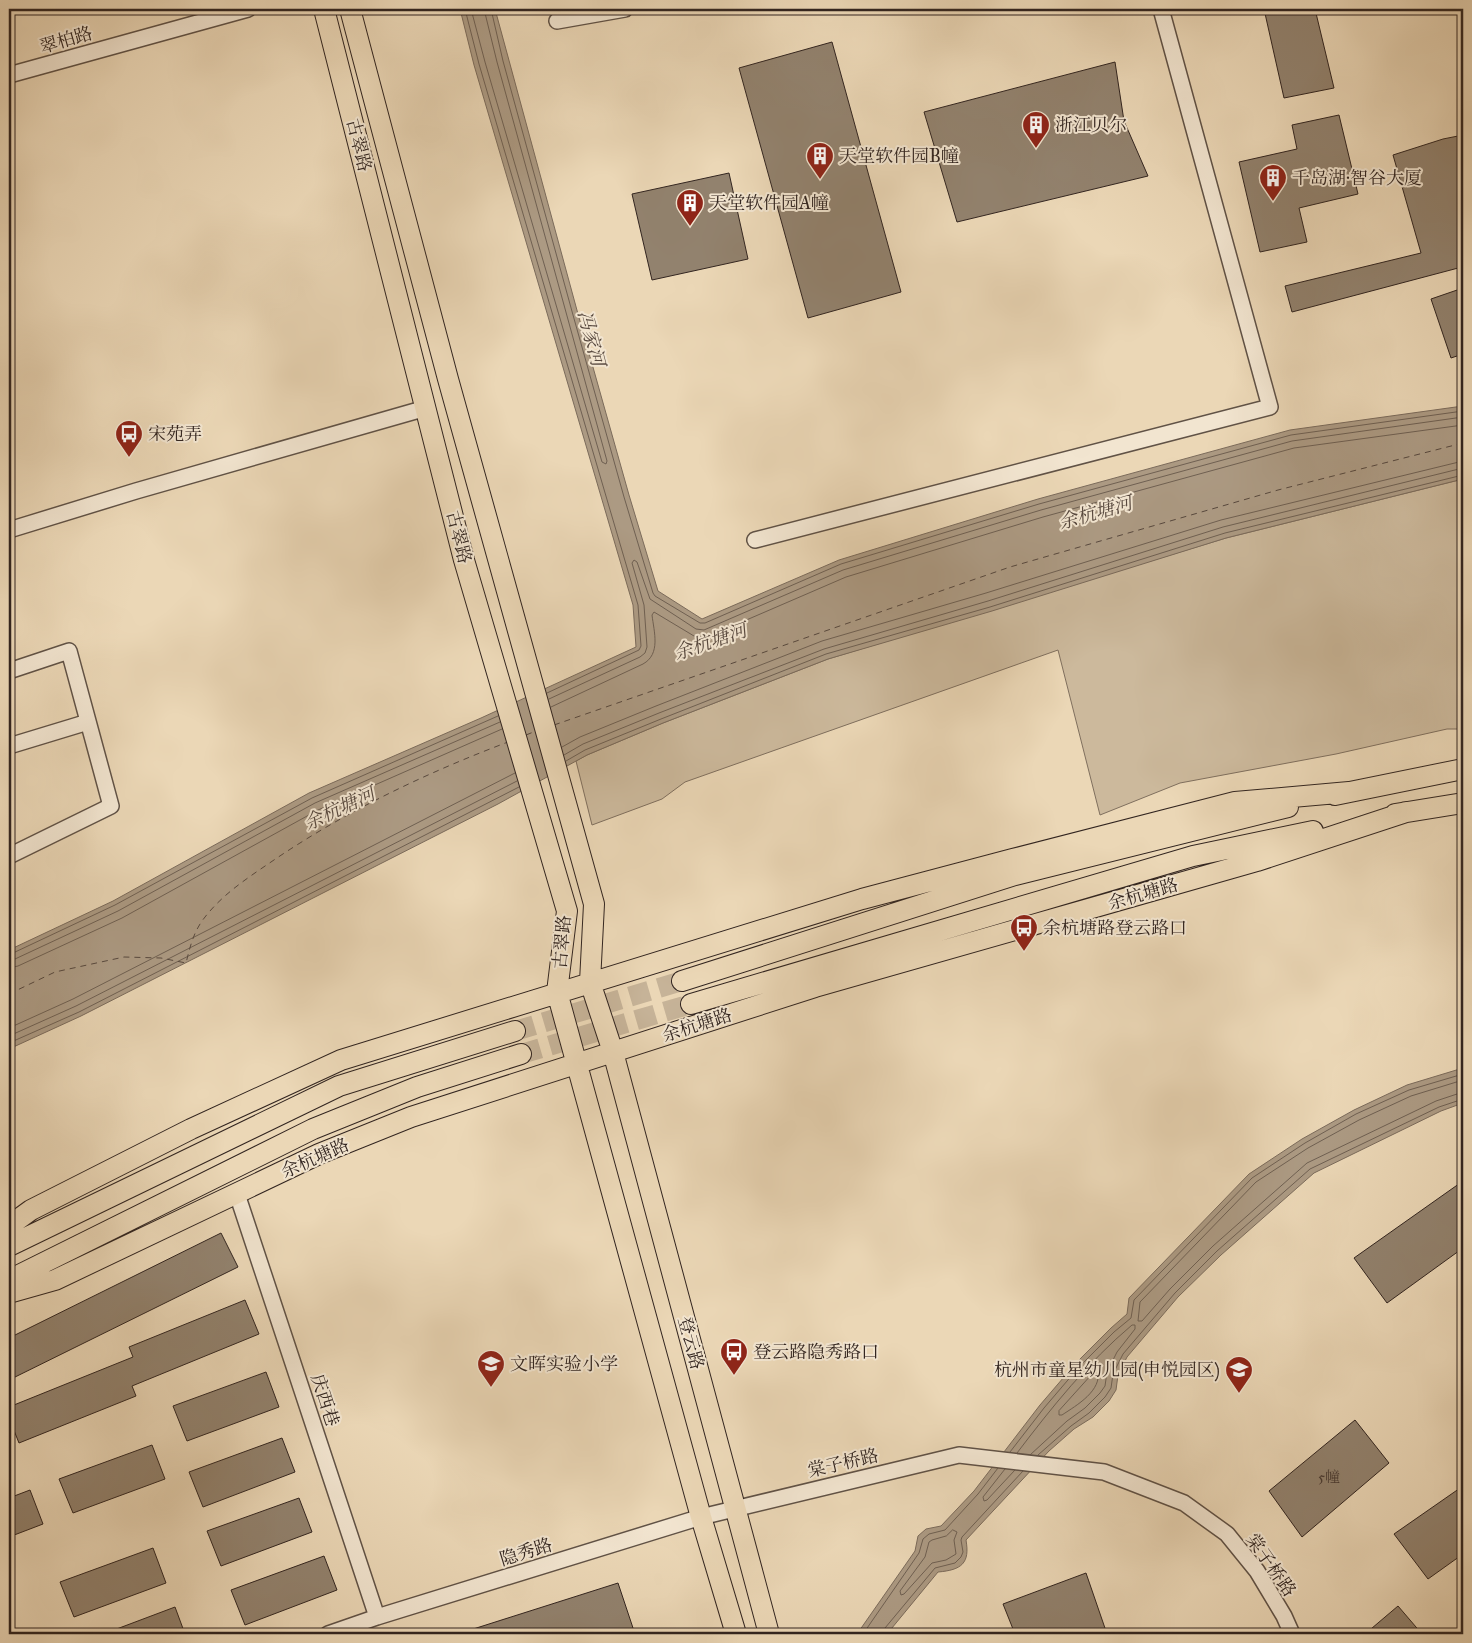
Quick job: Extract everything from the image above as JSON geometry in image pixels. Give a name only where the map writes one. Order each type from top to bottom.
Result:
[{"type":"main road","name":"古翠路","points":[[324,9],[464,560],[567,911],[557,992],[577,1064]]},
{"type":"main road","name":"古翠路","points":[[350,9],[443,360],[594,904],[590,982],[613,1052]]},
{"type":"main road","points":[[682,981],[1015,875],[1349,792],[1463,769]]},
{"type":"main road","points":[[9,1226],[31,1210],[190,1129],[341,1060],[862,899],[1235,802],[1349,792]]},
{"type":"main road","name":"余杭塘路","points":[[691,1004],[1193,856],[1406,812],[1463,803]]},
{"type":"main road","name":"余杭塘路","points":[[9,1293],[55,1280],[319,1154],[411,1117],[815,987],[1257,861],[1406,812]]},
{"type":"main road","points":[[9,1246],[339,1086],[515,1031]]},
{"type":"main road","name":"登云路","points":[[613,1052],[768,1632]]},
{"type":"main road","name":"余杭塘路","points":[[9,1280],[313,1128],[417,1088],[521,1054]]},
{"type":"main road","name":"登云路","points":[[577,1064],[701,1517],[736,1634]]},
{"type":"street","name":"翠柏路","points":[[9,75],[248,9]]},
{"type":"street","points":[[557,21],[586,12],[625,9]]},
{"type":"street","points":[[755,540],[1270,408],[1161,9]]},
{"type":"street","points":[[9,530],[136,491],[426,408]]},
{"type":"street","points":[[9,671],[69,651],[111,806],[9,856]]},
{"type":"street","points":[[9,746],[88,722]]},
{"type":"street","name":"庆西巷","points":[[237,1194],[377,1617]]},
{"type":"street","name":"棠子桥路","points":[[736,1508],[960,1455],[1104,1472],[1184,1503],[1227,1534],[1258,1571],[1284,1616],[1292,1634]]},
{"type":"street","name":"隐秀路","points":[[328,1634],[377,1617],[701,1517],[736,1508]]},
{"type":"shaded area","points":[[1463,479],[1463,729],[1447,729],[1336,754],[1180,783],[1100,815],[1058,650],[685,782],[662,799],[592,825],[576,761],[663,723],[828,659],[1226,538]]},
{"type":"water","name":"余杭塘河","points":[[460,9],[495,9],[578,314],[658,591],[702,619],[839,560],[1038,499],[1290,430],[1463,406],[1463,479],[1226,538],[992,611],[828,659],[663,723],[587,755],[498,804],[81,1016],[9,1049],[9,950],[113,901],[309,793],[481,718],[636,647],[633,605],[474,65]]},
{"type":"water","points":[[1463,1068],[1463,1103],[1441,1111],[1314,1173],[1221,1255],[1178,1297],[1127,1357],[1118,1375],[1116,1390],[1109,1401],[1093,1417],[1074,1429],[1049,1451],[966,1540],[967,1554],[962,1564],[953,1569],[938,1572],[887,1634],[857,1634],[915,1551],[918,1536],[926,1529],[941,1526],[974,1491],[1040,1405],[1076,1363],[1127,1314],[1129,1298],[1249,1174],[1302,1139],[1354,1110],[1407,1085]]},
{"type":"building","points":[[1264,9],[1315,9],[1334,88],[1284,98]]},
{"type":"building","name":"天堂软件园B幢","points":[[832,42],[901,292],[808,318],[739,68]]},
{"type":"building","name":"浙江贝尔","points":[[1115,62],[1124,121],[1148,176],[957,222],[924,112]]},
{"type":"building","points":[[1339,115],[1358,194],[1299,208],[1307,242],[1260,252],[1239,162],[1297,149],[1292,125]]},
{"type":"building","points":[[1463,135],[1463,253],[1459,253],[1462,267],[1292,312],[1285,286],[1421,253],[1393,155],[1443,139]]},
{"type":"building","name":"天堂软件园A幢","points":[[729,173],[748,259],[652,280],[632,194]]},
{"type":"building","points":[[1463,288],[1463,354],[1451,358],[1431,299]]},
{"type":"building","points":[[1463,1181],[1463,1248],[1387,1303],[1354,1258]]},
{"type":"building","points":[[221,1233],[238,1267],[9,1380],[9,1338]]},
{"type":"building","points":[[245,1300],[259,1334],[132,1386],[136,1396],[19,1443],[9,1418],[9,1407],[133,1357],[129,1347]]},
{"type":"building","points":[[266,1372],[279,1407],[187,1441],[173,1406]]},
{"type":"building","points":[[1355,1420],[1389,1463],[1302,1537],[1269,1491]]},
{"type":"building","points":[[282,1438],[295,1472],[203,1507],[189,1472]]},
{"type":"building","points":[[152,1445],[165,1479],[73,1513],[59,1479]]},
{"type":"building","points":[[1463,1486],[1463,1554],[1428,1579],[1394,1534]]},
{"type":"building","points":[[30,1490],[43,1524],[9,1537],[9,1498]]},
{"type":"building","points":[[299,1498],[312,1532],[221,1566],[207,1531]]},
{"type":"building","points":[[153,1548],[166,1583],[74,1617],[60,1582]]},
{"type":"building","points":[[324,1556],[337,1590],[245,1625],[231,1590]]},
{"type":"building","points":[[1086,1573],[1107,1634],[1015,1634],[1003,1604]]},
{"type":"building","points":[[618,1583],[633,1628],[614,1634],[467,1634],[467,1631]]},
{"type":"building","points":[[1398,1606],[1422,1634],[1365,1634]]},
{"type":"building","points":[[175,1607],[185,1634],[106,1634],[106,1633]]},
{"type":"ferry route","points":[[554,725],[1010,567],[1278,490],[1463,443]]},
{"type":"ferry route","points":[[526,735],[536,731]]},
{"type":"ferry route","points":[[9,994],[55,972],[124,957],[161,958],[186,963],[196,931],[209,912],[234,889],[262,868],[356,810],[416,780],[508,742]]},
{"type":"tunnel","points":[[515,1031],[682,981]]},
{"type":"tunnel","points":[[521,1054],[691,1004]]},
{"type":"place","name":"浙江贝尔","points":[[1036,149]]},
{"type":"place","name":"天堂软件园B幢","points":[[820,180]]},
{"type":"place","name":"千岛湖·智谷大厦","points":[[1273,202]]},
{"type":"place","name":"天堂软件园A幢","points":[[690,227]]},
{"type":"place","name":"宋苑弄","points":[[129,458]]},
{"type":"place","name":"余杭塘路登云路口","points":[[1024,952]]},
{"type":"place","name":"登云路隐秀路口","points":[[734,1376]]},
{"type":"place","name":"文晖实验小学","points":[[491,1388]]},
{"type":"place","name":"杭州市童星幼儿园(申悦园区)","points":[[1239,1394]]},
{"type":"water label","name":"冯家河","points":[[592,338]]}]
